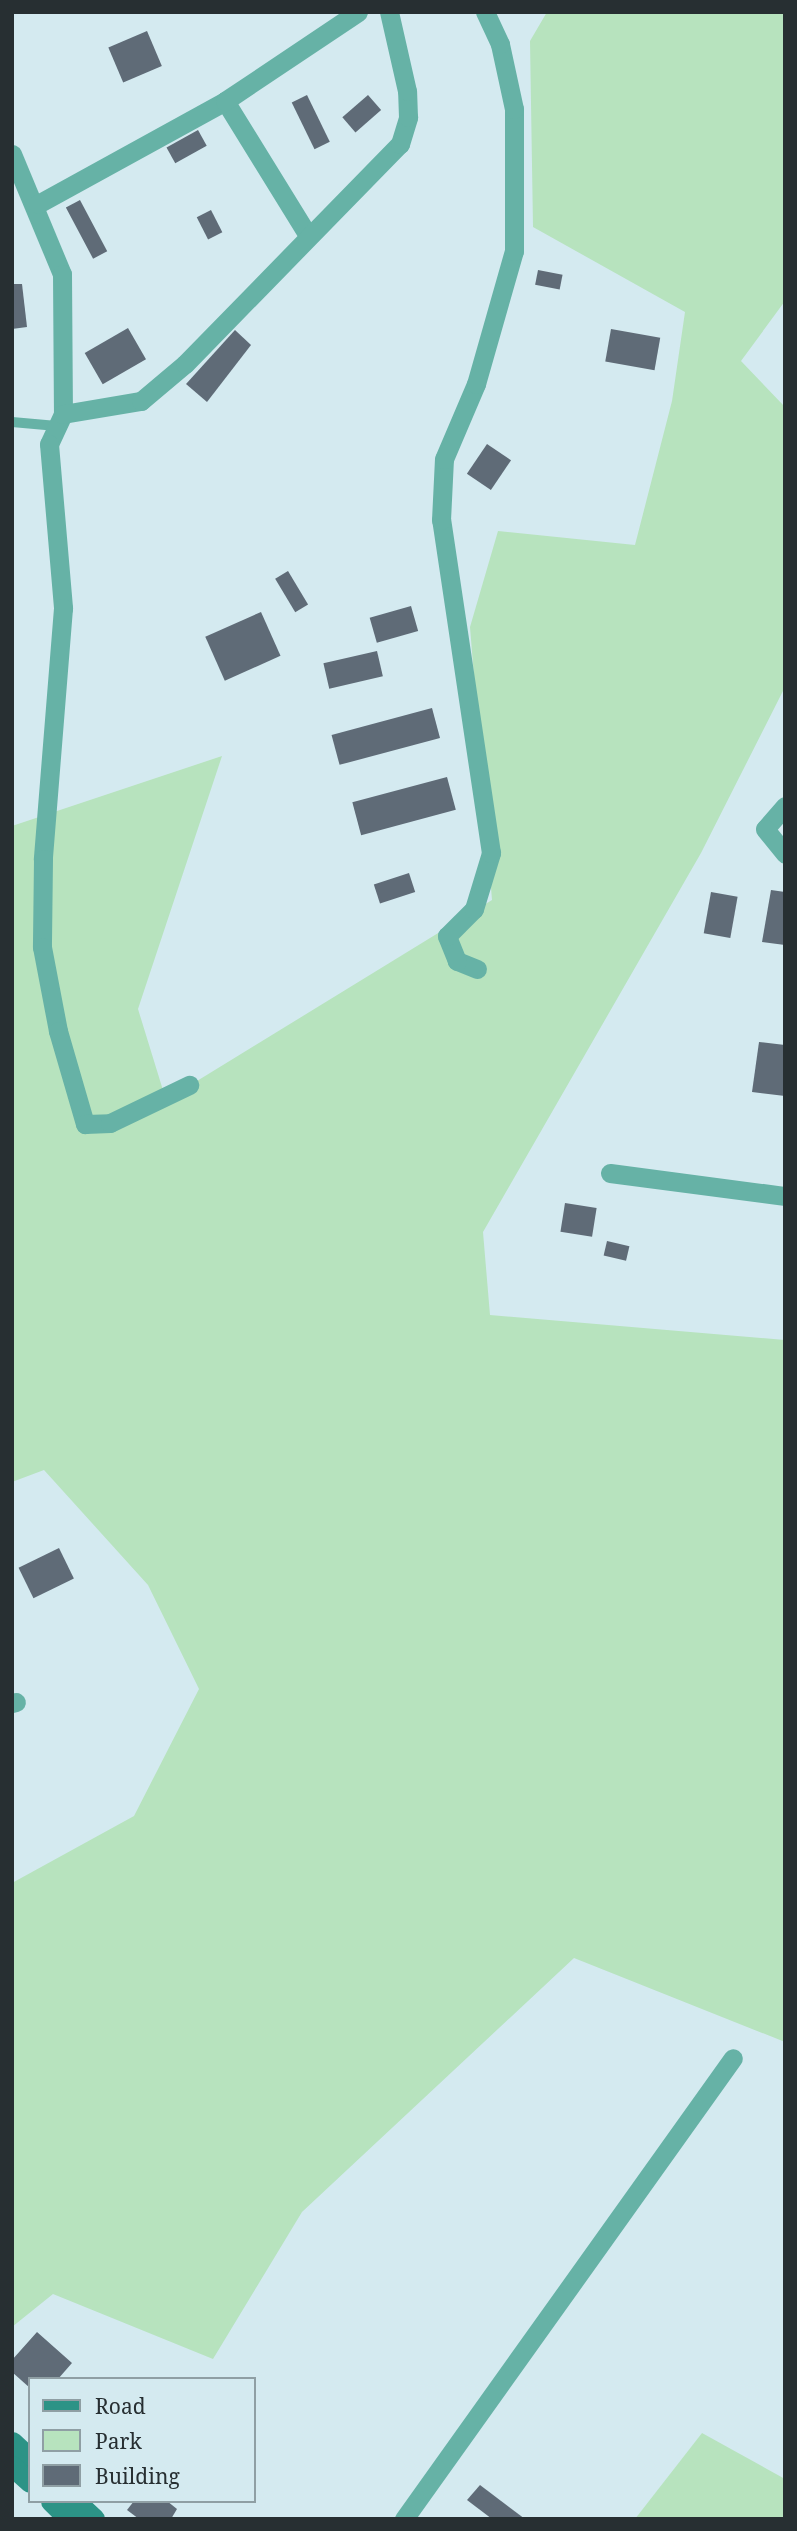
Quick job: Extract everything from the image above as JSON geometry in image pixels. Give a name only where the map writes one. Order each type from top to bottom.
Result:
[{"type":"street","points":[[38,204],[225,101],[358,12]]},
{"type":"street","points":[[60,420],[141,401],[184,364],[307,234],[400,144],[408,117],[407,91],[389,12]]},
{"type":"street","points":[[477,969],[457,961],[447,936],[474,909],[491,853],[441,520],[444,459],[476,384],[514,251],[514,109],[500,44],[485,12]]},
{"type":"street","points":[[225,101],[307,234]]},
{"type":"street","points":[[12,154],[38,204],[62,274],[60,420],[48,444],[63,608],[42,947],[58,1031],[85,1124],[110,1123],[188,1086]]},
{"type":"street","points":[[785,806],[765,829],[785,854]]},
{"type":"street","points":[[610,1173],[785,1196]]},
{"type":"street","points":[[404,2519],[733,2058]]},
{"type":"street","points":[[12,2442],[28,2457]]},
{"type":"street","points":[[12,2466],[28,2480]]},
{"type":"street","points":[[53,2503],[69,2519]]},
{"type":"street","points":[[77,2503],[94,2519]]},
{"type":"lane","points":[[12,422],[60,420]]},
{"type":"green space","points":[[547,12],[785,12],[785,301],[741,361],[785,407],[785,687],[701,853],[483,1232],[490,1315],[785,1340],[785,2042],[574,1958],[302,2212],[213,2359],[53,2294],[12,2327],[12,1883],[134,1816],[199,1689],[148,1585],[44,1470],[12,1482],[12,826],[222,756],[138,1009],[166,1100],[492,900],[470,627],[498,531],[635,545],[672,401],[685,312],[533,227],[530,41]]},
{"type":"green space","points":[[702,2433],[785,2479],[785,2519],[635,2519]]},
{"type":"building","points":[[147,31],[162,66],[123,82],[108,47]]},
{"type":"building","points":[[307,95],[330,142],[315,149],[292,102]]},
{"type":"building","points":[[368,95],[381,110],[355,132],[342,117]]},
{"type":"building","points":[[198,130],[207,146],[175,163],[167,147]]},
{"type":"building","points":[[80,200],[107,251],[93,259],[66,208]]},
{"type":"building","points":[[211,210],[222,232],[208,240],[197,217]]},
{"type":"building","points":[[538,270],[563,275],[560,289],[535,285]]},
{"type":"building","points":[[12,284],[22,284],[27,327],[12,329]]},
{"type":"building","points":[[128,328],[146,359],[103,384],[85,353]]},
{"type":"building","points":[[611,329],[660,338],[655,370],[605,361]]},
{"type":"building","points":[[235,330],[251,345],[207,402],[186,384]]},
{"type":"building","points":[[487,444],[511,460],[491,490],[467,474]]},
{"type":"building","points":[[288,571],[308,604],[295,612],[275,579]]},
{"type":"building","points":[[411,606],[418,631],[377,643],[370,618]]},
{"type":"building","points":[[261,612],[281,656],[225,681],[205,637]]},
{"type":"building","points":[[377,651],[383,676],[329,689],[323,663]]},
{"type":"building","points":[[432,708],[440,738],[340,765],[332,735]]},
{"type":"building","points":[[447,777],[456,810],[361,835],[352,802]]},
{"type":"building","points":[[409,873],[415,892],[380,903],[374,884]]},
{"type":"building","points":[[771,890],[785,892],[785,945],[762,942]]},
{"type":"building","points":[[711,892],[738,897],[730,938],[704,933]]},
{"type":"building","points":[[759,1042],[785,1045],[785,1096],[752,1092]]},
{"type":"building","points":[[565,1203],[597,1208],[592,1237],[560,1232]]},
{"type":"building","points":[[607,1241],[629,1246],[626,1261],[604,1256]]},
{"type":"building","points":[[59,1548],[74,1579],[33,1598],[19,1568]]},
{"type":"building","points":[[37,2332],[72,2363],[60,2377],[28,2377],[28,2386],[12,2372],[12,2360]]},
{"type":"building","points":[[480,2485],[525,2519],[492,2519],[467,2500]]},
{"type":"building","points":[[132,2503],[170,2503],[177,2509],[171,2519],[139,2519],[127,2510]]}]
